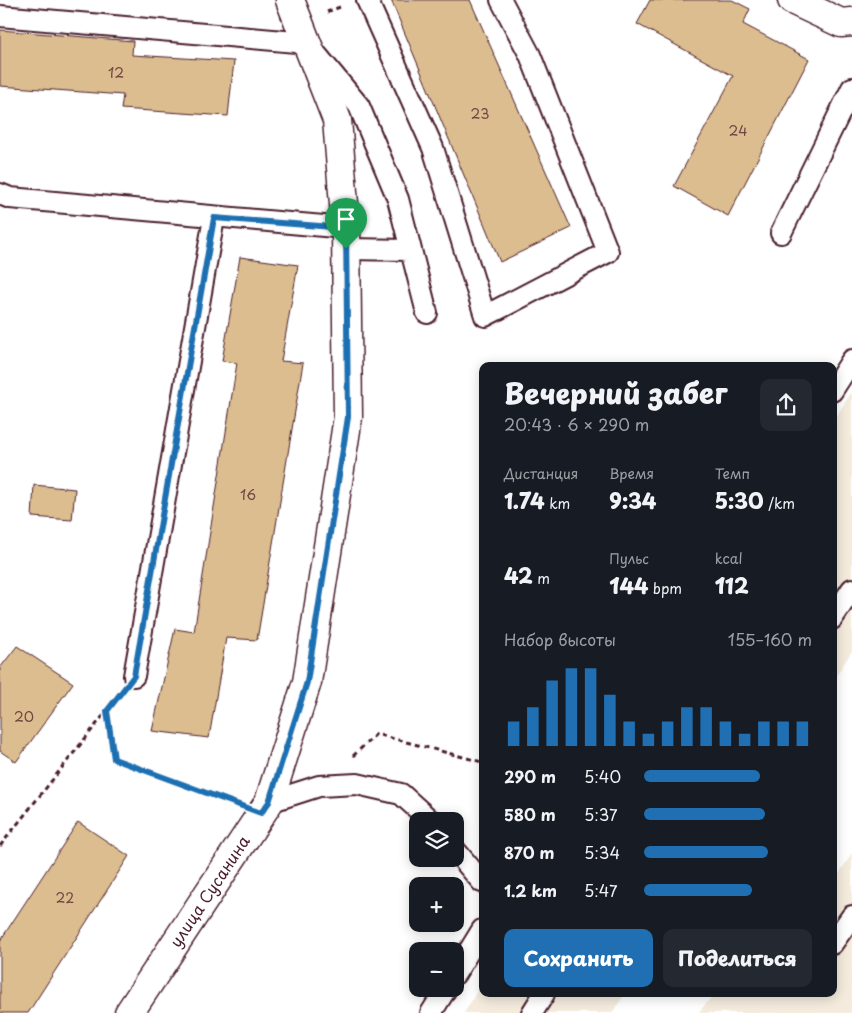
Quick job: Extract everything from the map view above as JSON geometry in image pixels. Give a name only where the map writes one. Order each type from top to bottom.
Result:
[{"type":"street","name":"улица Сусанина","points":[[129,1013],[265,807],[307,682],[348,417],[346,238],[336,120],[290,0]]},
{"type":"street","points":[[792,0],[841,23],[852,22]]},
{"type":"lane","points":[[367,0],[433,148],[485,316],[608,252],[530,55],[501,0]]},
{"type":"lane","points":[[0,16],[306,43],[359,106],[398,199],[427,313]]},
{"type":"lane","points":[[780,232],[852,88]]},
{"type":"lane","points":[[0,194],[10,198],[214,218],[411,250]]},
{"type":"lane","points":[[134,676],[214,218]]},
{"type":"lane","points":[[837,383],[852,360]]},
{"type":"lane","points":[[837,611],[852,588]]},
{"type":"lane","points":[[265,807],[319,786],[357,784],[401,794],[421,812]]},
{"type":"lane","points":[[464,861],[479,878]]},
{"type":"lane","points":[[837,937],[852,916]]},
{"type":"lane","points":[[464,959],[479,935]]},
{"type":"lane","points":[[431,1013],[441,997]]},
{"type":"lane","points":[[532,1013],[542,997]]},
{"type":"path","points":[[0,846],[134,676]]},
{"type":"path","points":[[107,711],[114,759],[265,807]]},
{"type":"path","points":[[376,734],[479,761]]},
{"type":"shaded area","points":[[852,391],[852,651],[837,675],[837,415]]},
{"type":"shaded area","points":[[852,853],[852,1013],[698,1013],[711,997],[837,997],[837,877]]},
{"type":"shaded area","points":[[479,988],[479,997],[623,997],[612,1013],[464,1013]]},
{"type":"building","points":[[391,0],[470,0],[571,228],[500,262]]},
{"type":"building","points":[[650,0],[732,0],[750,9],[743,24],[809,59],[728,216],[674,186],[733,76],[637,24]]},
{"type":"building","points":[[0,30],[133,41],[132,55],[234,61],[228,116],[121,109],[123,95],[0,86]]},
{"type":"building","points":[[240,257],[298,265],[281,361],[303,363],[257,640],[226,638],[209,738],[152,731],[175,629],[194,632],[237,363],[222,361]]},
{"type":"building","points":[[34,485],[75,489],[72,520],[32,517]]},
{"type":"building","points":[[17,646],[73,683],[16,762],[0,751],[0,668]]},
{"type":"building","points":[[78,822],[129,856],[28,1013],[0,1013],[0,941]]},
{"type":"route","points":[[214,218],[346,228],[346,249],[348,417],[307,682],[269,802],[261,813],[114,759],[107,711],[134,676],[214,218]]}]
